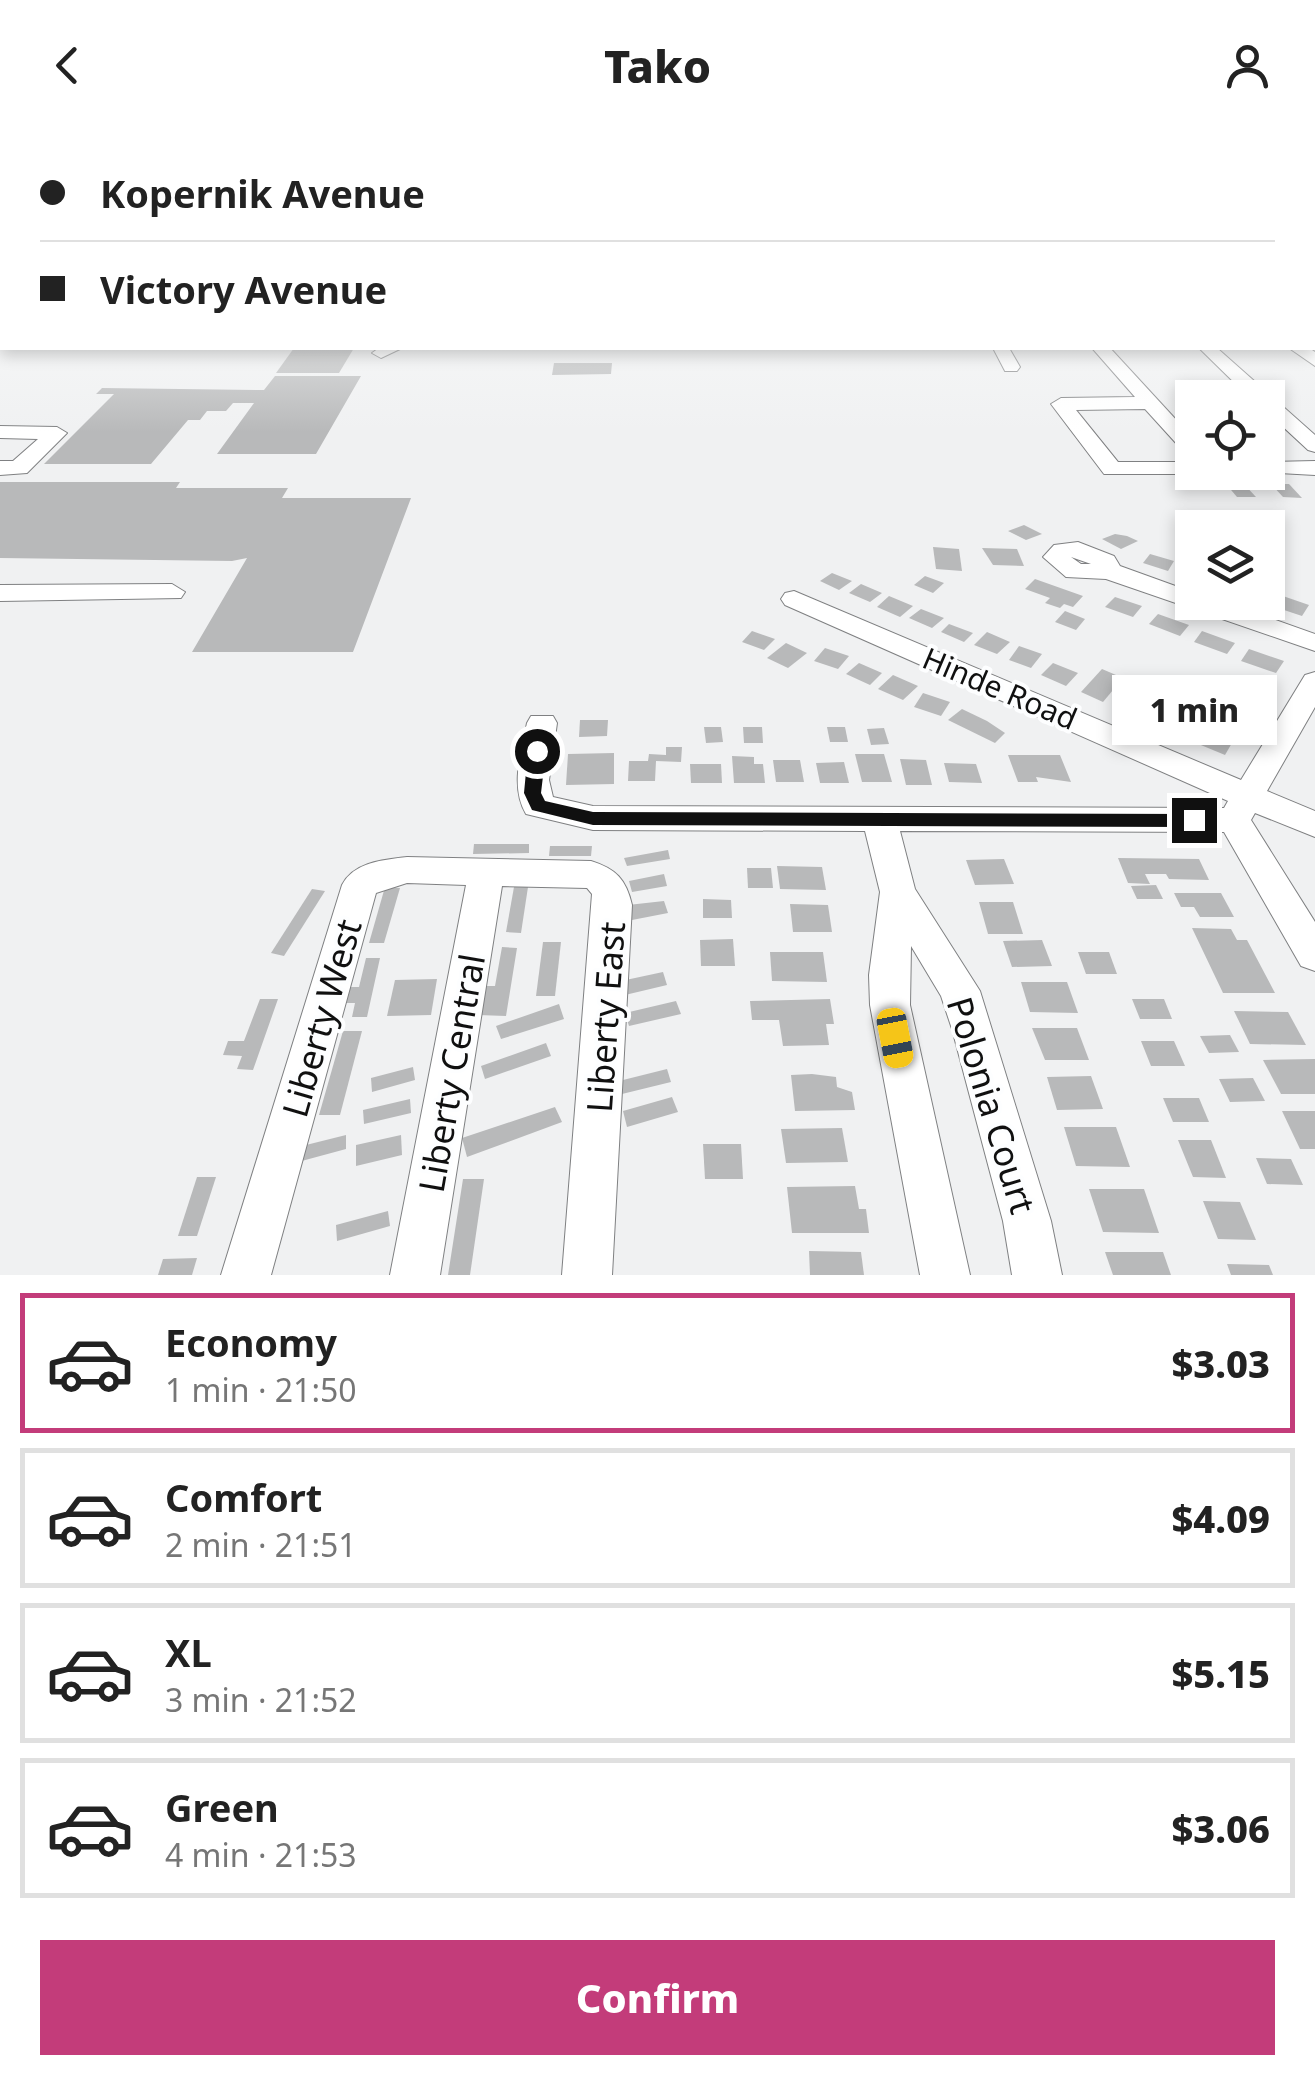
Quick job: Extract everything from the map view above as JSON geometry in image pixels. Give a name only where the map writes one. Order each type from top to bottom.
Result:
[{"type":"street","points":[[1001,350],[1011,367]]},
{"type":"street","points":[[1103,350],[1175,430]]},
{"type":"street","points":[[1209,350],[1243,380]]},
{"type":"street","points":[[1152,404],[1062,404],[1112,468],[1175,469]]},
{"type":"street","points":[[1285,418],[1315,446]]},
{"type":"street","points":[[0,432],[57,433],[19,468],[0,468]]},
{"type":"street","points":[[0,450],[38,450]]},
{"type":"street","points":[[1285,468],[1315,468]]},
{"type":"street","points":[[1109,571],[1175,595]]},
{"type":"street","points":[[0,593],[172,592]]},
{"type":"street","name":"Hinde Road","points":[[794,600],[1241,808],[1315,825]]},
{"type":"street","points":[[1246,620],[1315,644]]},
{"type":"street","points":[[1241,808],[1315,680]]},
{"type":"street","points":[[542,722],[532,780],[538,806],[593,818],[880,822],[1241,808]]},
{"type":"street","points":[[1241,808],[1315,956]]},
{"type":"street","name":"Polonia Court","points":[[880,822],[898,892],[960,991],[1028,1221],[1037,1275]]},
{"type":"street","name":"Liberty West","points":[[246,1275],[360,885],[377,875],[407,870],[486,872]]},
{"type":"street","name":"Liberty Central","points":[[416,1275],[486,872]]},
{"type":"street","name":"Liberty East","points":[[486,872],[591,875],[603,879],[610,888],[612,905],[587,1275]]},
{"type":"street","name":"Polonia Court","points":[[898,892],[889,975],[890,1005],[945,1275]]},
{"type":"building","points":[[293,350],[353,350],[339,373],[276,373]]},
{"type":"building","points":[[554,363],[612,363],[611,374],[552,375]]},
{"type":"building","points":[[275,376],[361,376],[316,454],[217,454],[254,403],[233,403],[226,411],[207,411],[200,420],[188,420],[151,464],[44,464],[114,394],[96,394],[102,388],[264,390]]},
{"type":"building","points":[[0,482],[180,482],[176,488],[288,488],[282,498],[411,498],[353,652],[192,652],[247,558],[0,558]]},
{"type":"building","points":[[1285,484],[1289,484],[1302,498],[1283,497],[1277,490],[1285,490]]},
{"type":"building","points":[[1231,490],[1250,490],[1256,497],[1237,497]]},
{"type":"building","points":[[1024,525],[1042,534],[1026,540],[1008,531]]},
{"type":"building","points":[[1115,534],[1138,541],[1121,549],[1102,539]]},
{"type":"building","points":[[933,547],[959,549],[962,571],[936,569]]},
{"type":"building","points":[[982,548],[1017,549],[1024,566],[993,565]]},
{"type":"building","points":[[1150,554],[1174,561],[1168,571],[1143,563]]},
{"type":"building","points":[[832,573],[852,581],[839,590],[820,581]]},
{"type":"building","points":[[925,576],[944,583],[933,593],[914,585]]},
{"type":"building","points":[[1035,579],[1083,596],[1073,607],[1045,603],[1050,598],[1025,589]]},
{"type":"building","points":[[861,584],[882,593],[870,602],[849,593]]},
{"type":"building","points":[[889,596],[913,606],[900,617],[877,607]]},
{"type":"building","points":[[1115,597],[1142,606],[1133,617],[1105,607]]},
{"type":"building","points":[[1285,597],[1309,605],[1302,616],[1285,610]]},
{"type":"building","points":[[921,609],[944,618],[932,628],[909,618]]},
{"type":"building","points":[[1065,611],[1085,619],[1076,630],[1055,622]]},
{"type":"building","points":[[1158,614],[1189,625],[1180,636],[1149,624]]},
{"type":"building","points":[[949,624],[973,633],[964,642],[941,632]]},
{"type":"building","points":[[752,631],[775,639],[764,650],[742,642]]},
{"type":"building","points":[[1202,631],[1235,643],[1227,654],[1194,642]]},
{"type":"building","points":[[987,632],[1010,642],[997,654],[974,645]]},
{"type":"building","points":[[786,643],[807,653],[788,668],[767,658]]},
{"type":"building","points":[[1019,646],[1042,654],[1031,668],[1009,660]]},
{"type":"building","points":[[825,648],[849,656],[838,669],[814,661]]},
{"type":"building","points":[[1249,649],[1284,661],[1276,673],[1241,661]]},
{"type":"building","points":[[859,663],[882,673],[870,685],[846,674]]},
{"type":"building","points":[[1053,663],[1078,673],[1066,686],[1041,675]]},
{"type":"building","points":[[1102,669],[1123,678],[1103,702],[1081,692]]},
{"type":"building","points":[[893,675],[918,686],[903,700],[878,689]]},
{"type":"building","points":[[1230,679],[1255,687],[1252,697],[1227,689]]},
{"type":"building","points":[[923,693],[950,702],[941,716],[914,707]]},
{"type":"building","points":[[1136,695],[1197,716],[1186,733],[1125,709]]},
{"type":"building","points":[[962,709],[1005,733],[995,743],[948,720]]},
{"type":"building","points":[[580,720],[608,720],[607,736],[579,737]]},
{"type":"building","points":[[1210,721],[1236,736],[1225,755],[1196,743]]},
{"type":"building","points":[[704,727],[721,727],[723,742],[706,743]]},
{"type":"building","points":[[743,727],[762,727],[763,743],[744,743]]},
{"type":"building","points":[[827,727],[845,727],[848,742],[830,742]]},
{"type":"building","points":[[884,728],[889,744],[871,745],[867,729]]},
{"type":"building","points":[[666,747],[682,747],[681,762],[656,761],[655,781],[628,781],[629,761],[648,761],[649,754],[666,755]]},
{"type":"building","points":[[614,753],[614,784],[566,785],[568,754]]},
{"type":"building","points":[[855,754],[884,754],[892,782],[862,782]]},
{"type":"building","points":[[1008,755],[1060,755],[1071,782],[1036,777],[1038,782],[1018,782]]},
{"type":"building","points":[[732,756],[754,757],[754,764],[763,764],[765,783],[734,783]]},
{"type":"building","points":[[900,759],[926,760],[932,785],[906,785]]},
{"type":"building","points":[[773,760],[800,760],[804,782],[776,782]]},
{"type":"building","points":[[844,762],[849,783],[820,783],[816,763]]},
{"type":"building","points":[[944,763],[976,764],[982,783],[949,782]]},
{"type":"building","points":[[690,764],[721,764],[722,783],[691,783]]},
{"type":"building","points":[[474,844],[529,844],[529,853],[473,854]]},
{"type":"building","points":[[550,846],[592,846],[591,856],[549,856]]},
{"type":"building","points":[[668,850],[670,859],[627,866],[624,858]]},
{"type":"building","points":[[1118,858],[1199,859],[1209,880],[1145,874],[1150,884],[1128,883]]},
{"type":"building","points":[[1004,859],[1014,884],[975,885],[966,860]]},
{"type":"building","points":[[777,866],[822,867],[826,890],[780,889]]},
{"type":"building","points":[[747,868],[771,868],[773,888],[748,888]]},
{"type":"building","points":[[664,874],[667,886],[632,892],[629,881]]},
{"type":"building","points":[[1156,885],[1163,899],[1137,899],[1131,886]]},
{"type":"building","points":[[385,887],[400,888],[384,943],[369,943]]},
{"type":"building","points":[[514,887],[528,887],[521,933],[506,932]]},
{"type":"building","points":[[312,889],[325,891],[284,956],[271,953]]},
{"type":"building","points":[[1174,893],[1221,893],[1234,917],[1200,917],[1194,907],[1181,907]]},
{"type":"building","points":[[703,899],[731,900],[732,918],[703,918]]},
{"type":"building","points":[[664,901],[668,913],[632,920],[628,905]]},
{"type":"building","points":[[979,902],[1013,902],[1023,934],[988,934]]},
{"type":"building","points":[[790,904],[828,905],[832,932],[793,932]]},
{"type":"building","points":[[1192,928],[1231,929],[1237,940],[1247,940],[1275,993],[1223,993]]},
{"type":"building","points":[[733,939],[735,966],[701,966],[700,940]]},
{"type":"building","points":[[1042,940],[1052,966],[1012,967],[1003,941]]},
{"type":"building","points":[[543,942],[561,942],[555,996],[536,996]]},
{"type":"building","points":[[502,947],[517,948],[506,1016],[478,1015],[483,986],[495,986]]},
{"type":"building","points":[[770,952],[823,952],[827,982],[772,981]]},
{"type":"building","points":[[1078,952],[1109,952],[1117,974],[1086,974]]},
{"type":"building","points":[[366,958],[380,958],[367,1017],[352,1017],[355,1003],[346,1003],[350,987],[359,987]]},
{"type":"building","points":[[663,972],[667,985],[625,995],[621,981]]},
{"type":"building","points":[[437,979],[431,1015],[387,1016],[395,980]]},
{"type":"building","points":[[1021,982],[1067,982],[1078,1013],[1030,1012]]},
{"type":"building","points":[[260,999],[278,999],[253,1070],[237,1069],[242,1056],[223,1055],[228,1041],[244,1041]]},
{"type":"building","points":[[830,999],[834,1024],[826,1024],[829,1045],[783,1046],[779,1020],[752,1020],[750,1001]]},
{"type":"building","points":[[1132,999],[1164,999],[1172,1019],[1140,1019]]},
{"type":"building","points":[[676,1001],[681,1014],[629,1026],[625,1013]]},
{"type":"building","points":[[559,1004],[564,1019],[501,1039],[496,1026]]},
{"type":"building","points":[[1234,1011],[1288,1012],[1306,1045],[1250,1044]]},
{"type":"building","points":[[1032,1028],[1077,1028],[1089,1060],[1045,1060]]},
{"type":"building","points":[[343,1031],[362,1031],[340,1115],[319,1115]]},
{"type":"building","points":[[1230,1035],[1239,1052],[1209,1053],[1200,1036]]},
{"type":"building","points":[[1141,1041],[1174,1041],[1185,1066],[1151,1066]]},
{"type":"building","points":[[546,1043],[551,1056],[485,1079],[481,1066]]},
{"type":"building","points":[[1315,1059],[1315,1094],[1281,1094],[1263,1060]]},
{"type":"building","points":[[413,1067],[415,1080],[372,1092],[371,1078]]},
{"type":"building","points":[[667,1069],[671,1082],[622,1094],[619,1081]]},
{"type":"building","points":[[791,1075],[836,1077],[837,1087],[852,1092],[855,1110],[795,1111]]},
{"type":"building","points":[[1091,1076],[1103,1109],[1057,1110],[1047,1077]]},
{"type":"building","points":[[1253,1078],[1265,1101],[1230,1102],[1219,1079]]},
{"type":"building","points":[[672,1097],[678,1112],[627,1127],[623,1111]]},
{"type":"building","points":[[1163,1098],[1199,1098],[1209,1122],[1173,1122]]},
{"type":"building","points":[[410,1099],[411,1113],[364,1124],[363,1110]]},
{"type":"building","points":[[555,1107],[562,1122],[467,1157],[462,1138]]},
{"type":"building","points":[[1282,1111],[1315,1111],[1315,1149],[1300,1149]]},
{"type":"building","points":[[1064,1127],[1116,1127],[1130,1167],[1076,1166]]},
{"type":"building","points":[[842,1128],[848,1162],[786,1163],[781,1129]]},
{"type":"building","points":[[346,1135],[346,1149],[298,1162],[298,1147]]},
{"type":"building","points":[[401,1135],[402,1155],[356,1166],[356,1145]]},
{"type":"building","points":[[1178,1140],[1211,1140],[1226,1178],[1193,1177]]},
{"type":"building","points":[[703,1144],[741,1144],[743,1179],[705,1179]]},
{"type":"building","points":[[1256,1158],[1291,1159],[1303,1185],[1267,1184]]},
{"type":"building","points":[[197,1177],[216,1177],[197,1236],[178,1236]]},
{"type":"building","points":[[463,1179],[484,1179],[470,1275],[448,1275]]},
{"type":"building","points":[[855,1186],[859,1209],[866,1209],[869,1233],[792,1233],[787,1187]]},
{"type":"building","points":[[1089,1189],[1144,1189],[1159,1233],[1103,1232]]},
{"type":"building","points":[[1203,1201],[1240,1202],[1256,1240],[1218,1239]]},
{"type":"building","points":[[388,1211],[390,1226],[337,1241],[336,1225]]},
{"type":"building","points":[[809,1251],[861,1252],[864,1275],[810,1275]]},
{"type":"building","points":[[1105,1252],[1163,1252],[1171,1275],[1113,1275]]},
{"type":"building","points":[[197,1258],[192,1275],[158,1275],[163,1259]]},
{"type":"building","points":[[1227,1264],[1269,1265],[1273,1275],[1231,1275]]},
{"type":"route","points":[[537,751],[532,793],[538,806],[593,818],[880,822],[1194,820]]}]
